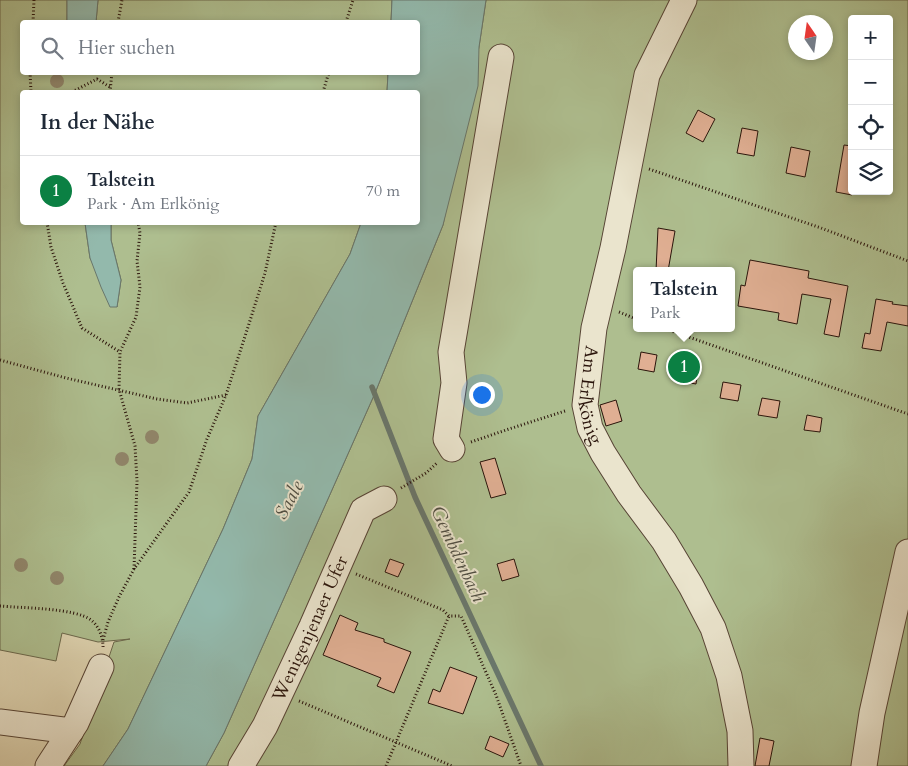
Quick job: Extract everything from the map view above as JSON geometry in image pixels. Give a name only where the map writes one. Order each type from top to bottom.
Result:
[{"type":"street","name":"Am Erlkönig","points":[[684,0],[647,75],[613,248],[594,328],[584,405],[590,428],[603,453],[664,541],[713,628],[729,676],[740,731],[741,766]]},
{"type":"street","points":[[452,449],[446,439],[454,383],[451,352],[501,57]]},
{"type":"street","name":"Wenigenjenaer Ufer","points":[[242,766],[265,726],[363,510],[384,499]]},
{"type":"street","points":[[864,766],[872,713],[908,552]]},
{"type":"street","points":[[48,766],[76,723],[101,667]]},
{"type":"street","points":[[0,722],[71,731]]},
{"type":"path","points":[[33,20],[34,0]]},
{"type":"path","points":[[118,20],[122,0]]},
{"type":"path","points":[[347,20],[353,0]]},
{"type":"path","points":[[30,75],[31,90]]},
{"type":"path","points":[[76,90],[97,79],[110,87],[112,75]]},
{"type":"path","points":[[324,90],[328,75]]},
{"type":"path","points":[[630,162],[821,228],[908,261]]},
{"type":"path","points":[[47,225],[51,247],[63,283],[82,328],[120,352]]},
{"type":"path","points":[[134,569],[137,481],[135,446],[119,390],[120,352],[136,317],[140,287],[137,261],[140,233],[139,225]]},
{"type":"path","points":[[101,667],[103,640],[108,622],[119,597],[134,569],[189,492],[207,439],[226,395],[265,273],[275,225]]},
{"type":"path","points":[[674,332],[908,414]]},
{"type":"path","points":[[0,360],[66,378],[157,399],[187,403],[226,395]]},
{"type":"path","points":[[406,485],[426,473],[452,449],[584,405]]},
{"type":"path","points":[[338,567],[443,610],[449,616],[461,616],[496,695],[521,766]]},
{"type":"path","points":[[0,606],[72,612],[92,620],[103,640]]},
{"type":"path","points":[[386,766],[449,616]]},
{"type":"path","points":[[280,693],[452,766]]},
{"type":"green space","points":[[0,0],[67,0],[67,20],[20,20],[20,75],[388,75],[387,90],[20,90],[20,225],[85,225],[90,258],[117,307],[121,280],[111,240],[111,225],[360,225],[350,254],[258,416],[252,459],[223,529],[128,729],[103,766],[64,766],[80,744],[114,642],[130,639],[98,642],[62,633],[56,661],[0,650]]},
{"type":"green space","points":[[98,0],[392,0],[391,20],[96,20]]},
{"type":"green space","points":[[486,0],[908,0],[908,766],[206,766],[224,733],[375,393],[443,225],[479,47]]},
{"type":"water","points":[[67,0],[98,0],[96,20],[67,20]]},
{"type":"water","name":"Saale","points":[[392,0],[486,0],[479,47],[478,86],[443,225],[375,393],[224,733],[206,766],[103,766],[128,729],[223,529],[252,459],[258,416],[350,254],[360,225],[420,225],[420,90],[387,90],[388,75],[420,75],[420,20],[391,20]]},
{"type":"water","points":[[85,225],[111,225],[111,240],[121,280],[117,307],[110,307],[90,258]]},
{"type":"building","points":[[698,110],[715,119],[703,142],[686,133]]},
{"type":"building","points":[[742,128],[758,131],[754,156],[737,153]]},
{"type":"building","points":[[844,145],[848,146],[848,194],[836,192]]},
{"type":"building","points":[[791,147],[810,151],[805,177],[786,173]]},
{"type":"building","points":[[658,228],[675,231],[669,267],[656,267]]},
{"type":"building","points":[[750,260],[809,271],[808,278],[848,286],[839,337],[824,334],[831,299],[802,294],[797,324],[778,320],[779,313],[738,306],[741,285],[745,286]]},
{"type":"building","points":[[876,299],[908,306],[908,326],[887,322],[881,351],[862,348],[865,333],[870,334]]},
{"type":"building","points":[[641,352],[657,355],[654,372],[638,369]]},
{"type":"building","points":[[682,367],[698,370],[696,384],[680,381]]},
{"type":"building","points":[[723,382],[741,385],[738,401],[720,398]]},
{"type":"building","points":[[762,398],[780,401],[777,418],[758,415]]},
{"type":"building","points":[[616,400],[622,421],[606,426],[600,405]]},
{"type":"building","points":[[807,415],[822,418],[820,432],[804,430]]},
{"type":"building","points":[[495,458],[506,494],[491,498],[480,462]]},
{"type":"building","points":[[390,559],[404,564],[398,577],[385,572]]},
{"type":"building","points":[[514,559],[519,576],[502,581],[497,564]]},
{"type":"building","points":[[340,615],[358,623],[355,630],[384,639],[384,642],[411,652],[394,693],[377,686],[381,678],[323,655]]},
{"type":"building","points":[[450,667],[477,677],[463,714],[428,703],[433,689],[440,692]]},
{"type":"building","points":[[490,736],[509,744],[503,757],[485,749]]},
{"type":"building","points":[[760,738],[774,741],[769,766],[755,766]]},
{"type":"waterway","name":"Gembdenbach","points":[[372,387],[415,497],[541,766]]},
{"type":"place","name":"Talstein","points":[[684,367]]}]
